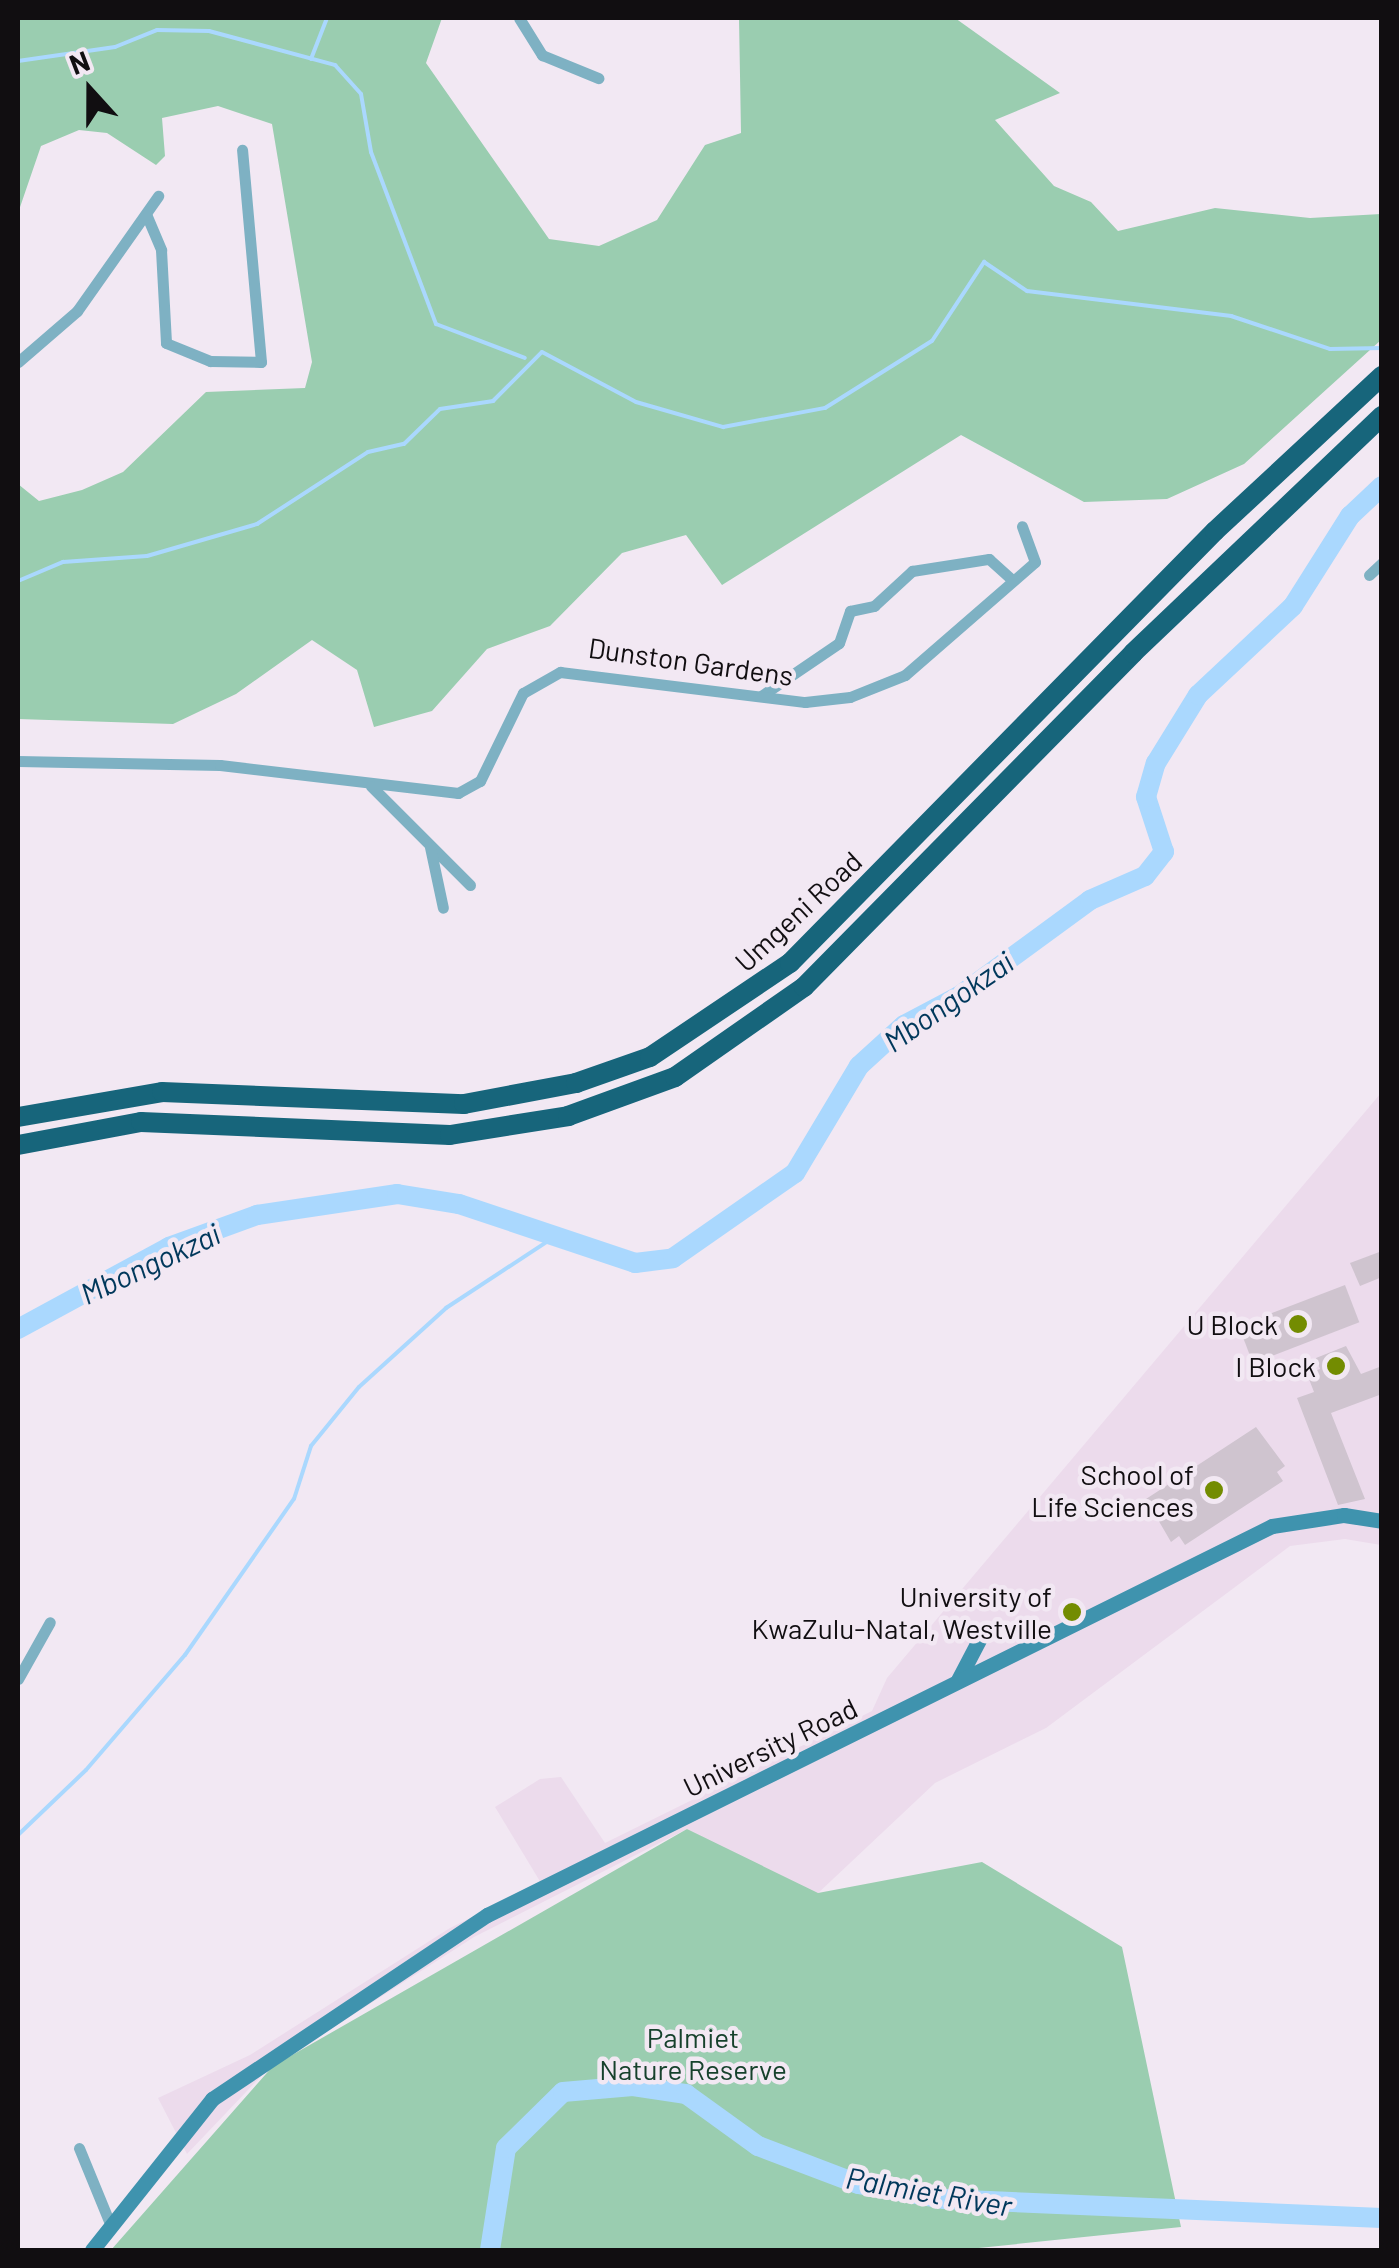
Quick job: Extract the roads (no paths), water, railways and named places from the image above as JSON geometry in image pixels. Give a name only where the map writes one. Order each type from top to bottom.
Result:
[{"type":"highway","name":"Umgeni Road","points":[[18,1117],[162,1092],[464,1104],[576,1083],[650,1058],[790,963],[1215,531],[1382,376]]},
{"type":"highway","name":"Umgeni Road","points":[[18,1145],[141,1122],[450,1136],[568,1116],[675,1077],[804,987],[1171,615],[1382,416]]},
{"type":"street","points":[[519,18],[542,55],[598,78]]},
{"type":"street","points":[[146,214],[161,250],[166,343],[210,361],[262,362],[242,150]]},
{"type":"street","points":[[18,362],[77,312],[158,196]]},
{"type":"street","name":"Dunston Gardens","points":[[18,761],[220,766],[432,795],[470,789],[523,694],[560,672],[818,701],[890,683],[940,650],[1036,562],[1022,526]]},
{"type":"street","points":[[761,696],[839,643],[850,611],[874,606],[912,571],[988,558],[1012,580]]},
{"type":"street","points":[[1370,574],[1382,563]]},
{"type":"street","points":[[371,786],[470,885]]},
{"type":"street","points":[[430,846],[443,908]]},
{"type":"street","name":"University Road","points":[[92,2250],[212,2100],[488,1915],[1272,1526],[1344,1515],[1382,1521]]},
{"type":"street","points":[[18,1679],[50,1622]]},
{"type":"street","points":[[958,1680],[980,1636]]},
{"type":"street","points":[[79,2148],[111,2226]]},
{"type":"waterway","points":[[311,59],[327,18]]},
{"type":"waterway","points":[[18,61],[115,47],[157,30],[209,31],[335,65],[361,94],[371,152],[436,324],[525,358]]},
{"type":"waterway","points":[[18,581],[63,562],[147,556],[257,524],[368,452],[404,444],[440,409],[493,401],[542,352],[636,402],[723,427],[825,408],[932,341],[984,262],[1027,291],[1231,316],[1330,349],[1382,348]]},
{"type":"waterway","name":"Mbongokzai","points":[[18,1329],[169,1247],[257,1215],[397,1194],[459,1204],[635,1263],[673,1258],[795,1173],[859,1066],[904,1025],[959,996],[1090,900],[1145,876],[1164,852],[1146,797],[1156,763],[1198,695],[1293,606],[1350,516],[1382,486]]},
{"type":"waterway","points":[[18,1835],[86,1770],[185,1655],[294,1499],[311,1446],[359,1387],[446,1308],[551,1239]]},
{"type":"waterway","name":"Palmiet River","points":[[490,2250],[506,2148],[563,2092],[633,2086],[686,2094],[758,2146],[858,2184],[944,2199],[1382,2218]]},
{"type":"place","name":"U Block","points":[[1298,1324]]},
{"type":"place","name":"I Block","points":[[1336,1366]]},
{"type":"place","name":"School of Life Sciences","points":[[1214,1490]]},
{"type":"place","name":"University of KwaZulu-Natal, Westville","points":[[1072,1612]]},
{"type":"park label","name":"Palmiet Nature Reserve","points":[[693,2053]]}]
